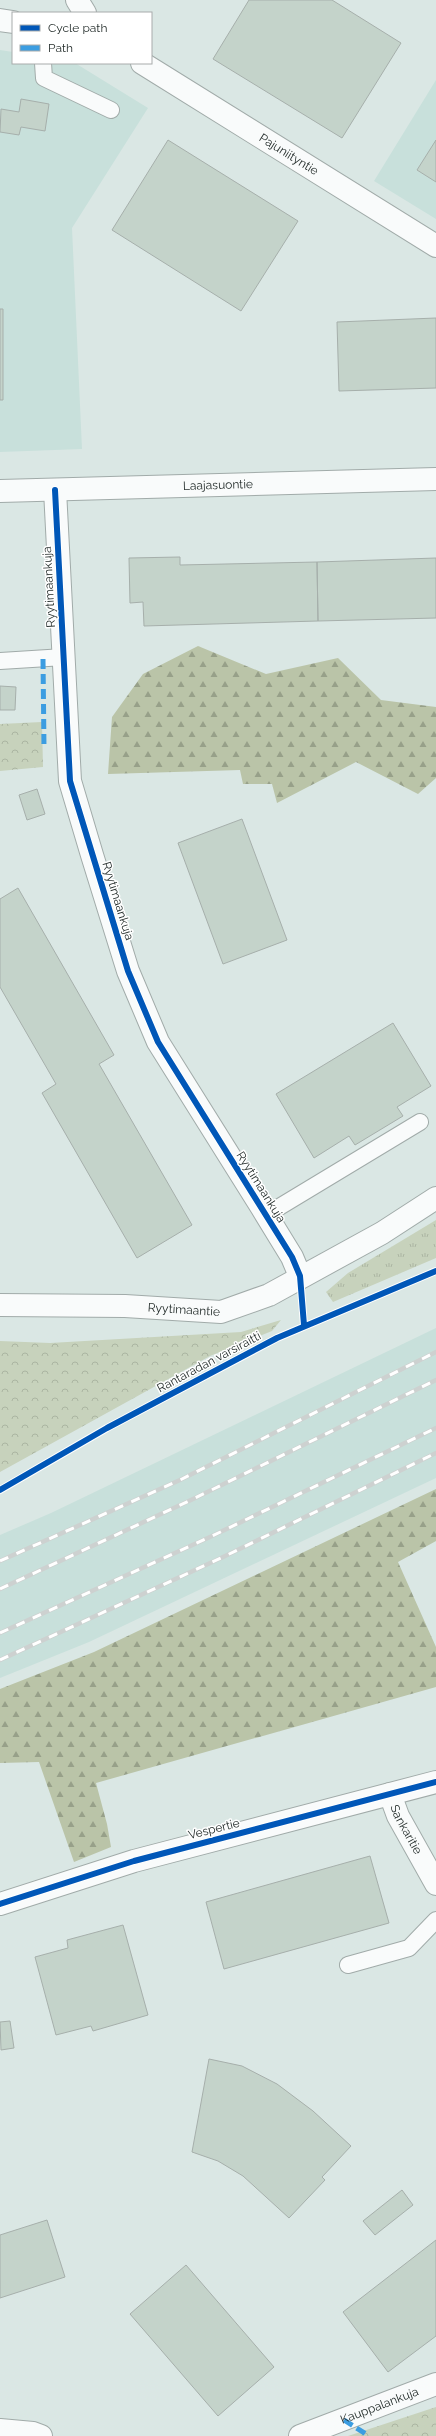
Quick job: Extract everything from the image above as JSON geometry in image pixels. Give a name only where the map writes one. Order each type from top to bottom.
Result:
[{"type":"street","points":[[77,0],[84,12]]},
{"type":"street","points":[[0,20],[12,22]]},
{"type":"street","name":"Pajuniityntie","points":[[144,64],[436,246]]},
{"type":"street","name":"Laajasuontie","points":[[0,491],[436,479]]},
{"type":"street","name":"Ryytimaankuja","points":[[55,490],[70,781],[128,971],[158,1042],[292,1257],[300,1276]]},
{"type":"street","name":"Ryytimaantie","points":[[0,1305],[125,1306],[221,1312],[269,1295],[300,1276],[382,1233],[436,1198]]},
{"type":"street","name":"Vespertie","points":[[0,1904],[134,1861],[436,1782]]},
{"type":"street","name":"Sankaritie","points":[[390,1794],[398,1816],[436,1884]]},
{"type":"street","name":"Kauppalankuja","points":[[300,2436],[436,2384]]},
{"type":"street","points":[[0,2430],[33,2433],[41,2436]]},
{"type":"lane","points":[[43,64],[44,78],[111,110]]},
{"type":"lane","points":[[0,661],[64,657]]},
{"type":"lane","points":[[266,1216],[420,1122]]},
{"type":"lane","points":[[348,1966],[409,1948],[436,1920]]},
{"type":"shaded area","points":[[0,50],[12,52],[12,64],[77,64],[148,108],[72,228],[82,449],[0,452]]},
{"type":"shaded area","points":[[436,80],[436,219],[374,181]]},
{"type":"shaded area","points":[[436,1328],[436,1478],[89,1642],[0,1678],[0,1535],[51,1513]]},
{"type":"green space","points":[[198,646],[266,674],[338,658],[381,700],[436,707],[436,778],[418,794],[356,762],[277,803],[272,784],[243,784],[240,770],[108,774],[112,717],[143,674]]},
{"type":"green space","points":[[42,722],[43,767],[0,771],[0,724]]},
{"type":"green space","points":[[436,1220],[436,1258],[333,1302],[326,1292],[348,1273]]},
{"type":"green space","points":[[281,1320],[272,1331],[210,1356],[0,1472],[0,1341],[50,1343],[241,1332]]},
{"type":"green space","points":[[436,1489],[436,1541],[398,1562],[436,1647],[436,1687],[96,1783],[107,1824],[111,1847],[74,1862],[39,1762],[0,1763],[0,1689],[94,1652]]},
{"type":"green space","points":[[436,2407],[436,2436],[348,2436]]},
{"type":"building","points":[[249,0],[332,0],[401,43],[342,138],[213,59]]},
{"type":"building","points":[[21,99],[49,104],[45,131],[21,127],[19,135],[0,132],[1,109],[19,112]]},
{"type":"building","points":[[168,140],[298,221],[241,311],[112,230]]},
{"type":"building","points":[[436,140],[436,182],[417,170]]},
{"type":"building","points":[[0,309],[3,309],[3,400],[0,400]]},
{"type":"building","points":[[436,318],[436,388],[339,391],[337,322]]},
{"type":"building","points":[[180,557],[180,565],[317,562],[318,621],[144,626],[143,602],[130,603],[129,558]]},
{"type":"building","points":[[436,558],[436,618],[318,621],[317,562]]},
{"type":"building","points":[[0,686],[16,687],[15,710],[0,710]]},
{"type":"building","points":[[37,789],[45,814],[27,820],[19,795]]},
{"type":"building","points":[[242,819],[287,940],[223,964],[178,843]]},
{"type":"building","points":[[18,888],[114,1055],[99,1064],[192,1225],[137,1258],[42,1093],[56,1084],[0,987],[0,899]]},
{"type":"building","points":[[393,1023],[431,1086],[397,1107],[403,1116],[355,1145],[349,1136],[314,1158],[276,1094]]},
{"type":"building","points":[[370,1856],[389,1923],[224,1969],[206,1902]]},
{"type":"building","points":[[123,1925],[148,2015],[93,2031],[91,2026],[56,2035],[35,1957],[68,1948],[67,1940]]},
{"type":"building","points":[[10,2021],[14,2048],[1,2050],[0,2022]]},
{"type":"building","points":[[209,2059],[242,2066],[277,2084],[313,2111],[351,2146],[322,2177],[325,2180],[289,2218],[243,2176],[218,2161],[192,2152]]},
{"type":"building","points":[[402,2190],[413,2205],[375,2235],[363,2221]]},
{"type":"building","points":[[47,2220],[65,2277],[0,2298],[0,2235]]},
{"type":"building","points":[[436,2240],[436,2336],[388,2372],[343,2312]]},
{"type":"building","points":[[186,2265],[274,2367],[218,2416],[130,2314]]},
{"type":"railway","points":[[0,1561],[180,1480],[436,1352]]},
{"type":"railway","points":[[0,1589],[191,1500],[436,1380]]},
{"type":"railway","points":[[0,1633],[210,1537],[436,1428]]},
{"type":"railway","points":[[0,1660],[221,1558],[436,1453]]},
{"type":"marked path","points":[[43,659],[44,748]]},
{"type":"marked path","points":[[344,2420],[369,2436]]},
{"type":"cycle path","points":[[55,490],[70,781],[128,971],[158,1042],[292,1257],[300,1276],[304,1325]]},
{"type":"cycle path","name":"Rantaradan varsiraitti","points":[[0,1490],[107,1428],[277,1338],[436,1271]]},
{"type":"cycle path","points":[[0,1904],[134,1861],[436,1782]]}]
